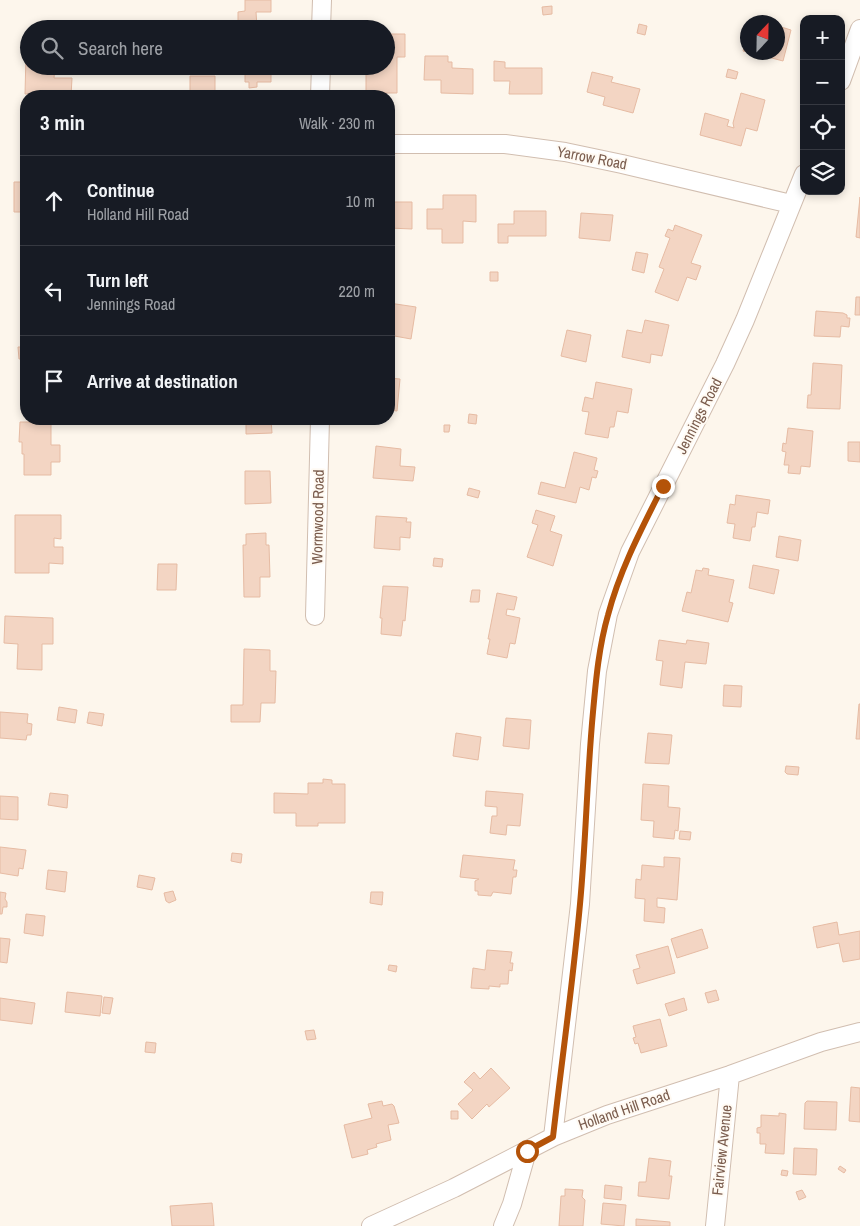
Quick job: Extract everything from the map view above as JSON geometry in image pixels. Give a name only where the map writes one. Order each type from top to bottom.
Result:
[{"type":"street","points":[[321,20],[322,0]]},
{"type":"street","points":[[845,70],[860,29]]},
{"type":"street","points":[[320,90],[321,75]]},
{"type":"street","name":"Yarrow Road","points":[[395,144],[505,144],[565,152],[791,204]]},
{"type":"street","name":"Jennings Road","points":[[553,1137],[580,904],[590,744],[597,671],[608,614],[630,552],[708,399],[741,329],[800,183]]},
{"type":"street","name":"Wormwood Road","points":[[315,616],[320,425]]},
{"type":"street","name":"Holland Hill Road","points":[[372,1226],[454,1188],[553,1137],[606,1114],[730,1075],[821,1042],[860,1032]]},
{"type":"street","name":"Fairview Avenue","points":[[715,1226],[730,1075]]},
{"type":"street","points":[[503,1226],[512,1204],[527,1151]]},
{"type":"building","points":[[245,0],[271,0],[271,12],[256,12],[257,20],[238,20],[238,12],[245,11]]},
{"type":"building","points":[[552,6],[552,14],[543,15],[542,7]]},
{"type":"building","points":[[639,24],[647,26],[645,35],[637,33]]},
{"type":"building","points":[[785,28],[791,30],[785,53]]},
{"type":"building","points":[[395,34],[405,34],[405,57],[397,57],[397,93],[395,93],[395,90],[366,90],[366,75],[395,75]]},
{"type":"building","points":[[425,56],[448,56],[448,62],[452,62],[452,68],[473,69],[473,94],[441,93],[441,80],[424,80]]},
{"type":"building","points":[[494,61],[505,62],[505,68],[542,68],[542,94],[509,94],[510,81],[494,81]]},
{"type":"building","points":[[728,69],[738,72],[736,79],[726,77]]},
{"type":"building","points":[[592,72],[613,77],[611,82],[640,89],[633,113],[603,105],[605,97],[587,92]]},
{"type":"building","points":[[25,75],[54,75],[54,78],[72,78],[71,90],[25,90]]},
{"type":"building","points":[[245,75],[271,75],[271,82],[257,82],[257,87],[249,88],[249,82],[245,82]]},
{"type":"building","points":[[190,76],[215,76],[215,90],[190,90]]},
{"type":"building","points":[[741,93],[765,100],[757,131],[746,128],[741,146],[700,135],[705,113],[729,120],[727,126],[734,128],[733,123]]},
{"type":"building","points":[[14,182],[20,182],[20,212],[14,212]]},
{"type":"building","points":[[443,195],[476,195],[476,222],[463,221],[463,243],[442,243],[442,229],[427,229],[427,209],[443,209]]},
{"type":"building","points":[[860,197],[860,238],[856,237]]},
{"type":"building","points":[[395,202],[412,202],[412,229],[395,228]]},
{"type":"building","points":[[514,211],[546,211],[546,236],[508,236],[508,243],[498,243],[498,224],[514,224]]},
{"type":"building","points":[[581,213],[613,215],[610,241],[579,238]]},
{"type":"building","points":[[675,225],[702,235],[691,263],[701,266],[696,280],[687,277],[678,301],[655,292],[664,269],[659,267],[670,238],[665,236],[668,229],[673,231]]},
{"type":"building","points":[[636,252],[648,254],[644,273],[632,270]]},
{"type":"building","points":[[490,272],[498,272],[498,281],[490,281]]},
{"type":"building","points":[[856,297],[860,297],[860,315],[855,315]]},
{"type":"building","points":[[395,304],[416,307],[411,339],[395,336]]},
{"type":"building","points":[[816,311],[843,313],[847,315],[847,318],[850,318],[849,327],[841,326],[840,337],[814,336]]},
{"type":"building","points":[[645,320],[669,325],[662,356],[651,354],[650,363],[622,357],[627,330],[642,333]]},
{"type":"building","points":[[567,330],[591,335],[586,362],[561,356]]},
{"type":"building","points":[[18,347],[20,347],[20,359]]},
{"type":"building","points":[[813,363],[842,365],[840,409],[807,408],[808,395],[811,395]]},
{"type":"building","points":[[395,379],[400,379],[397,411],[395,411]]},
{"type":"building","points":[[596,382],[632,389],[628,413],[617,411],[614,427],[610,427],[608,438],[585,434],[589,412],[582,411],[585,397],[593,399]]},
{"type":"building","points":[[469,414],[477,415],[476,424],[468,423]]},
{"type":"building","points":[[20,422],[20,425],[51,425],[51,445],[60,445],[60,462],[51,462],[51,475],[24,475],[24,454],[22,454],[22,442],[19,442]]},
{"type":"building","points":[[246,425],[271,425],[272,433],[246,434]]},
{"type":"building","points":[[444,425],[450,425],[449,432],[444,432]]},
{"type":"building","points":[[788,428],[813,431],[810,467],[801,466],[800,474],[788,473],[789,465],[784,465],[786,452],[782,451],[783,443],[786,444]]},
{"type":"building","points":[[848,442],[860,442],[860,462],[848,461]]},
{"type":"building","points":[[376,446],[401,449],[400,466],[415,467],[413,481],[373,478]]},
{"type":"building","points":[[574,452],[597,458],[594,470],[598,471],[596,478],[592,477],[589,490],[580,487],[576,503],[538,494],[541,482],[565,488]]},
{"type":"building","points":[[245,471],[270,471],[271,503],[245,504]]},
{"type":"building","points":[[469,488],[480,491],[478,498],[467,495]]},
{"type":"building","points":[[736,495],[770,500],[768,514],[757,512],[755,527],[752,527],[750,541],[733,538],[735,524],[727,523],[730,504],[735,505]]},
{"type":"building","points":[[536,510],[555,516],[550,531],[562,535],[553,566],[527,557],[538,525],[532,523]]},
{"type":"building","points":[[15,515],[61,515],[61,539],[54,538],[54,547],[63,547],[63,564],[49,563],[49,573],[15,573]]},
{"type":"building","points":[[376,516],[407,518],[406,522],[411,522],[410,538],[400,537],[400,550],[374,548]]},
{"type":"building","points":[[266,533],[266,545],[269,545],[270,577],[260,577],[260,597],[244,597],[243,545],[246,545],[246,534]]},
{"type":"building","points":[[779,536],[801,540],[798,561],[776,557]]},
{"type":"building","points":[[434,558],[443,559],[442,567],[433,566]]},
{"type":"building","points":[[158,564],[177,564],[176,590],[157,590]]},
{"type":"building","points":[[753,565],[779,570],[774,594],[749,588]]},
{"type":"building","points":[[703,568],[709,569],[708,575],[734,580],[729,602],[733,603],[728,622],[682,611],[687,592],[691,593],[696,570],[702,571]]},
{"type":"building","points":[[383,586],[408,587],[405,621],[403,620],[401,636],[381,634],[382,618],[380,618]]},
{"type":"building","points":[[472,590],[480,590],[479,602],[470,602]]},
{"type":"building","points":[[497,593],[517,597],[514,610],[507,609],[506,615],[520,618],[515,644],[510,643],[507,658],[487,654]]},
{"type":"building","points":[[5,616],[53,618],[53,644],[42,644],[42,670],[17,669],[18,644],[4,643]]},
{"type":"building","points":[[659,640],[686,644],[687,640],[709,643],[706,664],[685,662],[682,688],[660,685],[663,661],[656,660]]},
{"type":"building","points":[[244,649],[270,650],[270,671],[276,671],[275,703],[261,703],[260,722],[231,722],[231,705],[243,705]]},
{"type":"building","points":[[724,685],[742,686],[741,707],[723,706]]},
{"type":"building","points":[[859,704],[860,739],[856,739]]},
{"type":"building","points":[[59,707],[77,710],[75,723],[57,720]]},
{"type":"building","points":[[0,712],[28,714],[27,723],[32,724],[31,735],[27,735],[26,740],[0,738]]},
{"type":"building","points":[[89,712],[104,714],[102,726],[87,723]]},
{"type":"building","points":[[506,718],[531,720],[529,749],[503,746]]},
{"type":"building","points":[[456,733],[481,737],[478,760],[453,756]]},
{"type":"building","points":[[648,733],[672,735],[669,764],[645,763]]},
{"type":"building","points":[[786,766],[799,767],[798,775],[787,774],[785,772]]},
{"type":"building","points":[[323,779],[332,780],[332,784],[345,784],[345,823],[318,823],[318,826],[296,826],[296,813],[274,813],[274,793],[308,794],[308,783],[323,783]]},
{"type":"building","points":[[643,784],[669,786],[668,807],[680,808],[678,831],[675,830],[674,839],[653,837],[654,821],[641,820]]},
{"type":"building","points":[[486,791],[523,794],[520,826],[507,825],[506,835],[490,833],[492,816],[497,816],[497,807],[485,806]]},
{"type":"building","points":[[50,793],[68,795],[67,808],[48,805]]},
{"type":"building","points":[[0,796],[18,797],[18,820],[0,819]]},
{"type":"building","points":[[680,831],[691,832],[690,840],[679,839]]},
{"type":"building","points":[[0,847],[26,850],[23,869],[19,868],[18,876],[0,873]]},
{"type":"building","points":[[232,853],[242,854],[241,863],[231,861]]},
{"type":"building","points":[[463,855],[515,860],[513,870],[517,870],[516,877],[513,877],[511,894],[493,892],[491,896],[478,895],[478,891],[475,891],[475,881],[479,879],[460,877]]},
{"type":"building","points":[[664,857],[680,858],[677,900],[657,898],[657,907],[665,908],[664,923],[644,921],[645,899],[635,898],[636,879],[641,880],[642,865],[664,867]]},
{"type":"building","points":[[48,870],[67,872],[65,892],[46,889]]},
{"type":"building","points":[[139,875],[155,878],[152,890],[137,887]]},
{"type":"building","points":[[173,891],[176,900],[169,903],[166,901],[164,893]]},
{"type":"building","points":[[0,892],[6,893],[5,899],[7,902],[7,907],[3,907],[2,914],[0,914]]},
{"type":"building","points":[[371,892],[383,892],[382,905],[370,903]]},
{"type":"building","points":[[26,914],[45,916],[43,936],[24,933]]},
{"type":"building","points":[[837,922],[839,935],[860,931],[860,959],[843,962],[839,943],[817,948],[813,927]]},
{"type":"building","points":[[702,929],[708,948],[677,958],[671,939]]},
{"type":"building","points":[[0,938],[10,939],[7,963],[0,962]]},
{"type":"building","points":[[668,946],[675,973],[637,984],[633,970],[640,968],[636,955]]},
{"type":"building","points":[[487,950],[512,952],[510,963],[513,963],[512,971],[509,970],[508,984],[500,984],[500,987],[489,986],[489,989],[471,988],[473,968],[485,970]]},
{"type":"building","points":[[389,965],[397,966],[396,972],[388,970]]},
{"type":"building","points":[[716,990],[719,1000],[708,1003],[705,993]]},
{"type":"building","points":[[67,992],[102,996],[100,1016],[65,1012]]},
{"type":"building","points":[[104,997],[113,998],[110,1014],[102,1013]]},
{"type":"building","points":[[0,998],[35,1003],[32,1024],[0,1020]]},
{"type":"building","points":[[684,998],[687,1010],[669,1016],[665,1004]]},
{"type":"building","points":[[660,1019],[667,1046],[641,1053],[638,1043],[635,1044],[633,1038],[636,1037],[633,1026]]},
{"type":"building","points":[[314,1030],[316,1039],[307,1040],[305,1031]]},
{"type":"building","points":[[146,1042],[156,1043],[155,1053],[145,1052]]},
{"type":"building","points":[[491,1068],[510,1088],[489,1107],[487,1104],[472,1119],[458,1104],[473,1090],[464,1082],[474,1072],[480,1079]]},
{"type":"building","points":[[851,1087],[860,1088],[860,1122],[849,1121]]},
{"type":"building","points":[[382,1101],[383,1106],[392,1104],[394,1106],[399,1123],[388,1125],[391,1140],[376,1144],[377,1147],[367,1150],[368,1154],[352,1158],[344,1125],[372,1118],[368,1104]]},
{"type":"building","points":[[807,1101],[837,1102],[836,1130],[804,1129],[805,1103]]},
{"type":"building","points":[[451,1111],[458,1111],[458,1119],[451,1119]]},
{"type":"building","points":[[779,1113],[786,1114],[784,1154],[765,1153],[766,1144],[760,1144],[760,1133],[757,1133],[757,1128],[761,1127],[761,1115],[779,1116]]},
{"type":"building","points":[[794,1148],[817,1149],[816,1175],[793,1174]]},
{"type":"building","points":[[649,1158],[671,1161],[669,1176],[672,1176],[669,1199],[638,1196],[639,1182],[646,1182]]},
{"type":"building","points":[[840,1166],[846,1170],[844,1173],[838,1169]]},
{"type":"building","points":[[782,1170],[788,1171],[787,1176],[781,1175]]},
{"type":"building","points":[[605,1185],[622,1187],[621,1200],[604,1198]]},
{"type":"building","points":[[565,1189],[583,1190],[582,1197],[585,1200],[583,1226],[559,1226],[561,1196],[565,1196]]},
{"type":"building","points":[[802,1190],[806,1197],[799,1200],[796,1192]]},
{"type":"building","points":[[212,1203],[214,1226],[172,1226],[170,1206]]},
{"type":"building","points":[[603,1203],[626,1205],[624,1226],[601,1224]]},
{"type":"building","points":[[636,1219],[670,1222],[670,1226],[636,1226]]},
{"type":"route","points":[[527,1151],[553,1137],[580,904],[590,744],[597,671],[602,643],[608,614],[630,552],[663,486]]}]
